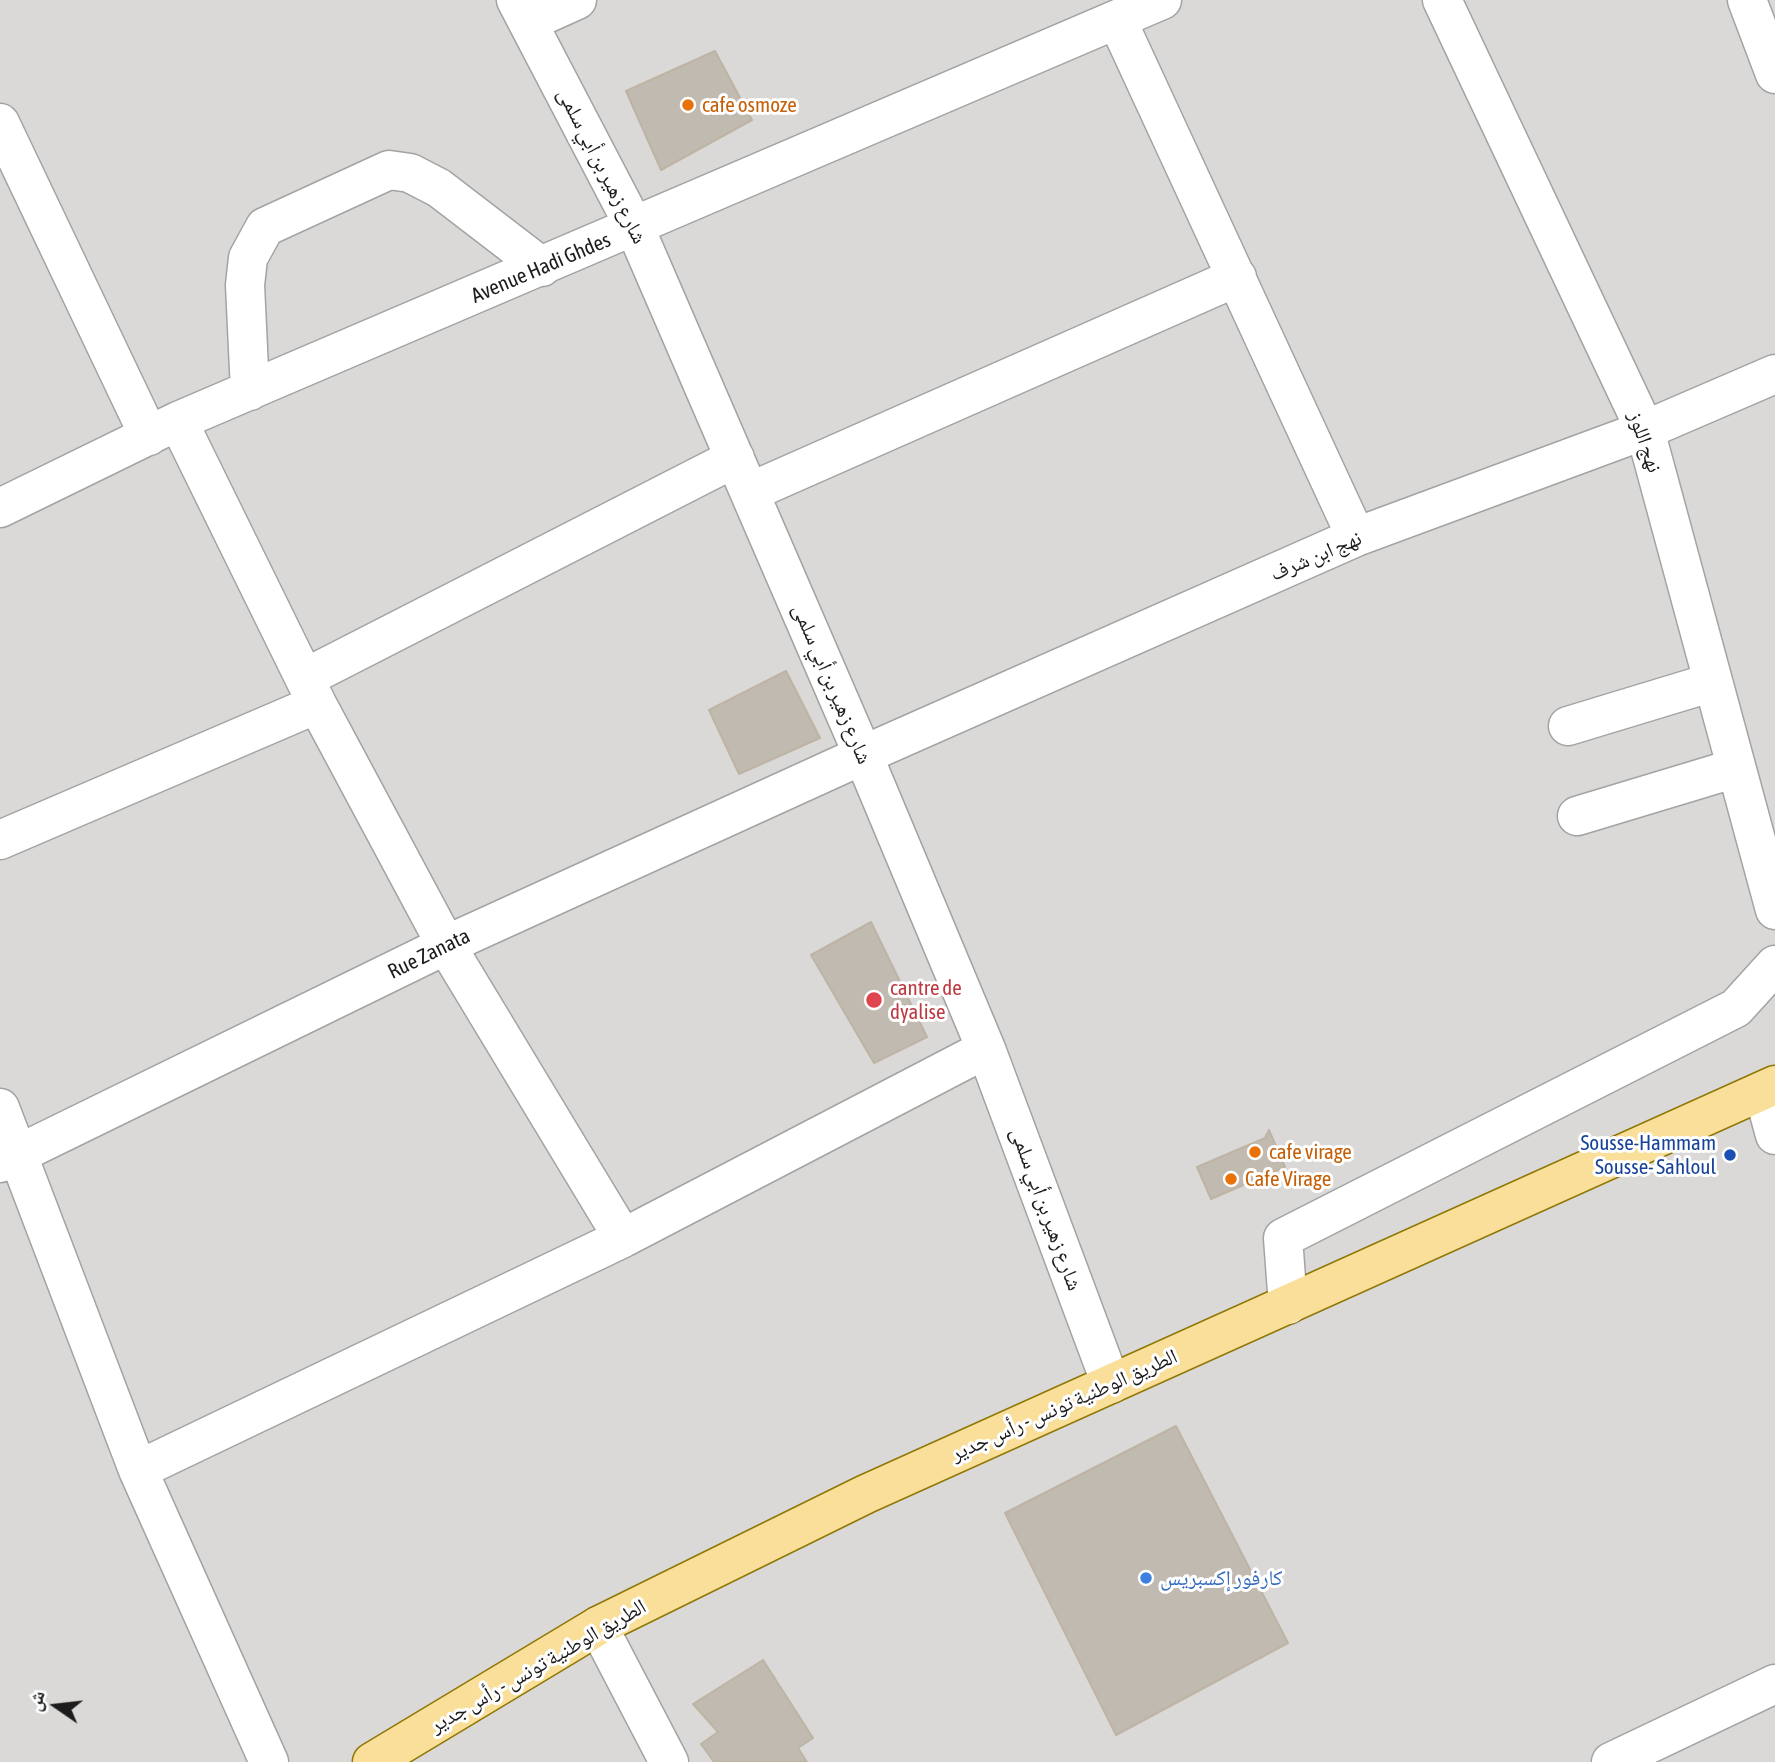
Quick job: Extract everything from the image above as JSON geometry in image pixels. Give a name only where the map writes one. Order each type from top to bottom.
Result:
[{"type":"main road","name":"الطريق الوطنية تونس - رأس جدير","points":[[372,1762],[598,1626],[866,1494],[1769,1088]]},
{"type":"street","points":[[522,11],[577,0]]},
{"type":"street","name":"Avenue Hadi Ghdes","points":[[0,508],[250,391],[1162,0]]},
{"type":"street","name":"نهج اللوز","points":[[1442,0],[1645,430],[1775,911]]},
{"type":"street","points":[[1747,0],[1775,74]]},
{"type":"street","name":"شارع زهير بن أبي سلمى","points":[[522,11],[635,228],[743,475],[986,1049],[1111,1384]]},
{"type":"street","points":[[1117,20],[1356,537]]},
{"type":"street","points":[[5,147],[311,691],[446,945],[623,1238]]},
{"type":"street","points":[[250,391],[245,285],[248,258],[265,227],[389,170],[410,173],[439,188],[542,268]]},
{"type":"street","points":[[0,840],[311,691],[743,475],[1237,277]]},
{"type":"street","name":"نهج ابن شرف","points":[[863,755],[1356,537],[1645,430],[1775,374]]},
{"type":"street","points":[[1568,726],[1713,682]]},
{"type":"street","name":"Rue Zanata","points":[[9,1158],[446,945],[863,755]]},
{"type":"street","points":[[1577,816],[1736,768]]},
{"type":"street","points":[[1288,1304],[1283,1238],[1737,1008],[1775,965]]},
{"type":"street","points":[[138,1470],[623,1238],[986,1049]]},
{"type":"street","points":[[1769,1088],[1775,1135]]},
{"type":"street","points":[[0,1108],[9,1158],[138,1470],[269,1762]]},
{"type":"street","points":[[598,1626],[669,1762]]},
{"type":"street","points":[[1611,1762],[1775,1684]]},
{"type":"shaded area","points":[[0,0],[1775,0],[1775,1762],[0,1762]]},
{"type":"building","name":"cafe osmoze","points":[[715,51],[752,120],[661,170],[626,91]]},
{"type":"building","points":[[786,671],[820,738],[739,774],[709,710]]},
{"type":"building","points":[[871,922],[927,1037],[874,1063],[811,955]]},
{"type":"building","name":"cafe virage","points":[[1269,1130],[1285,1167],[1211,1199],[1197,1167],[1265,1138]]},
{"type":"building","name":"كارفور إكسبريس","points":[[1176,1426],[1288,1643],[1116,1735],[1005,1513]]},
{"type":"building","points":[[763,1660],[813,1738],[798,1748],[807,1762],[714,1762],[701,1744],[718,1732],[693,1704]]},
{"type":"place","name":"cafe osmoze","points":[[688,105]]},
{"type":"place","name":"cantre de dyalise","points":[[874,1000]]},
{"type":"place","name":"cafe virage","points":[[1255,1152]]},
{"type":"place","name":"Sousse-Hammam Sousse- Sahloul","points":[[1730,1155]]},
{"type":"place","name":"Cafe Virage","points":[[1231,1179]]},
{"type":"place","name":"كارفور إكسبريس","points":[[1146,1578]]}]
